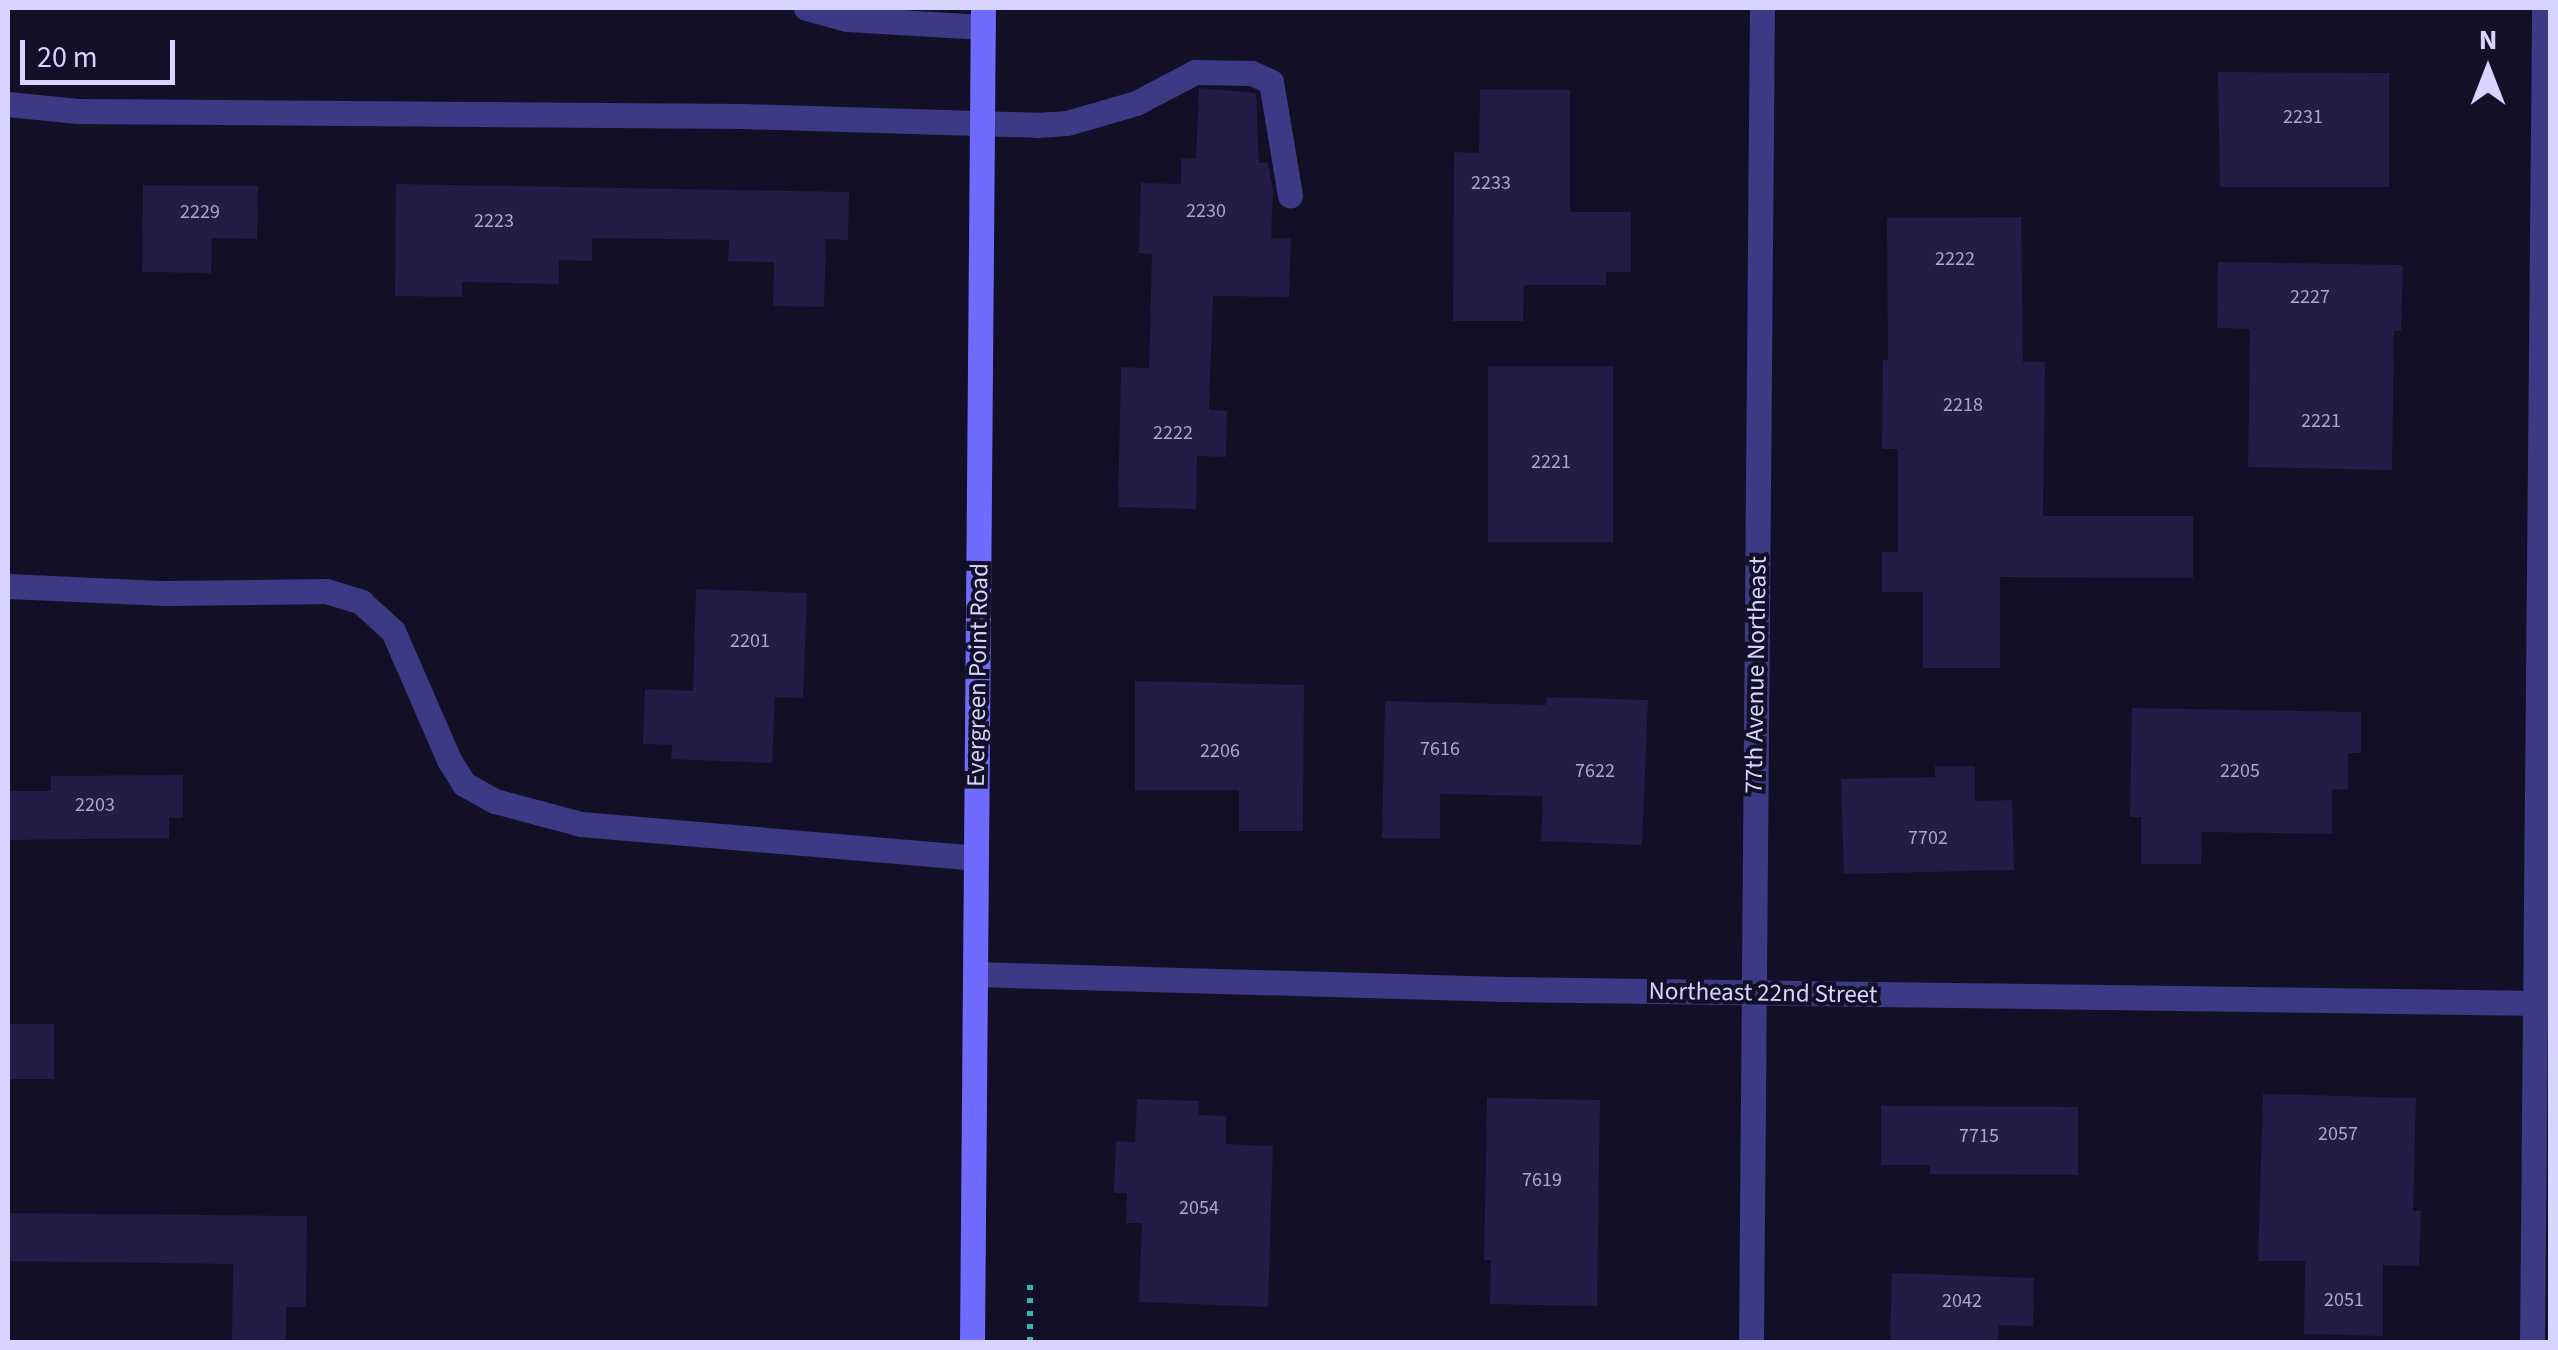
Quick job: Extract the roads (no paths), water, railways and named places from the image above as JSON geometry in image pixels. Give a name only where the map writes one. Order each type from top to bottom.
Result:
[{"type":"street","points":[[806,8],[847,19],[983,17]]},
{"type":"street","name":"77th Avenue Northeast","points":[[1751,1342],[1762,8]]},
{"type":"street","points":[[2532,1342],[2543,1003],[2544,8]]},
{"type":"street","name":"Evergreen Point Road","points":[[972,1342],[983,17]]},
{"type":"street","points":[[8,104],[78,111],[742,116],[1067,123],[1136,103],[1195,72],[1264,76],[1275,98],[1290,195]]},
{"type":"street","points":[[8,586],[165,594],[326,591],[361,602],[393,631],[449,760],[464,784],[495,801],[580,824],[976,858]]},
{"type":"street","name":"Northeast 22nd Street","points":[[975,974],[1753,992],[2543,1003]]}]
